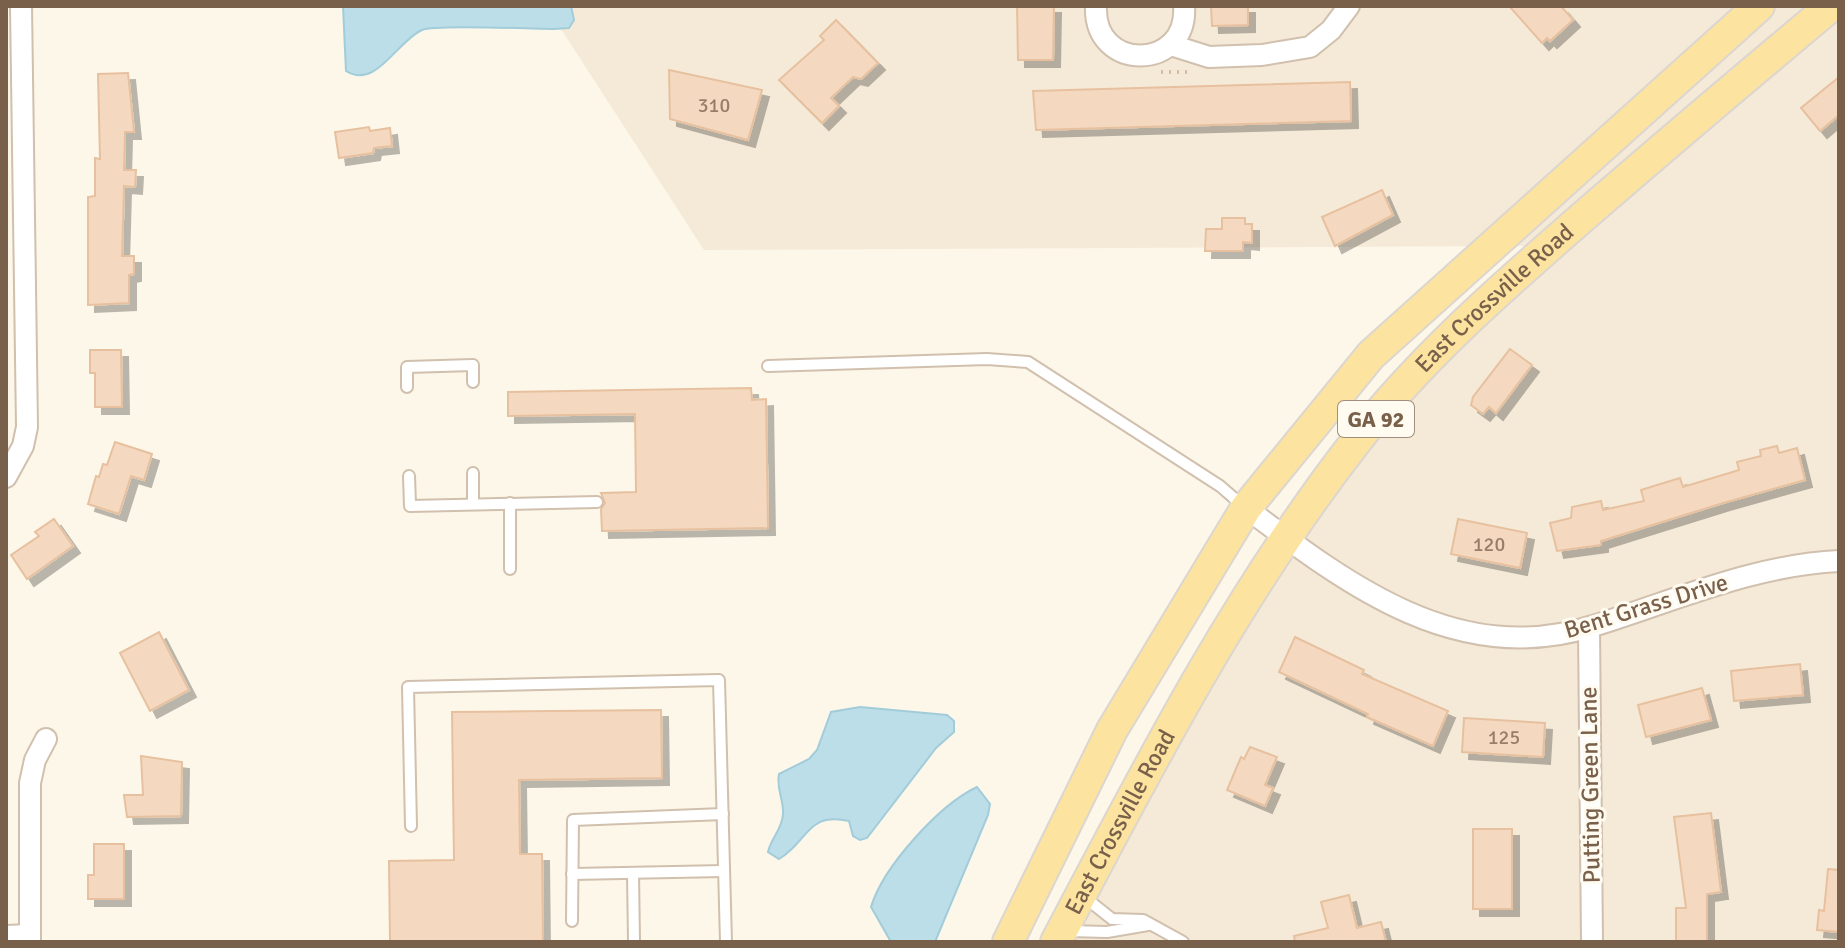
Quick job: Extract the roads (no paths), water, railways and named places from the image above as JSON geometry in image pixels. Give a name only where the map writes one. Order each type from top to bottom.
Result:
[{"type":"main road","name":"East Crossville Road","points":[[1008,942],[1112,730],[1246,508],[1371,355],[1759,6]]},
{"type":"main road","name":"East Crossville Road","points":[[1059,937],[1155,755],[1285,537],[1356,442],[1445,341],[1692,122],[1831,6]]},
{"type":"street","points":[[6,477],[23,446],[27,427],[15,162],[21,6]]},
{"type":"street","points":[[1096,6],[1100,32],[1116,49],[1138,56],[1161,51],[1171,45],[1183,25],[1184,6]]},
{"type":"street","points":[[1171,45],[1209,57],[1262,55],[1310,47],[1331,30],[1349,6]]},
{"type":"street","name":"Bent Grass Drive","points":[[1246,508],[1377,600],[1435,624],[1513,636],[1589,628],[1755,572],[1839,561]]},
{"type":"street","name":"Putting Green Lane","points":[[1589,628],[1592,942]]},
{"type":"street","points":[[6,936],[30,939],[30,783],[35,760],[46,739]]},
{"type":"lane","points":[[768,366],[987,359],[1028,362],[1220,486],[1246,508]]},
{"type":"lane","points":[[407,387],[407,367],[473,365],[473,382]]},
{"type":"lane","points":[[473,473],[473,504]]},
{"type":"lane","points":[[409,476],[410,506],[597,502]]},
{"type":"lane","points":[[510,503],[510,569]]},
{"type":"lane","points":[[411,826],[408,687],[719,680],[726,942]]},
{"type":"lane","points":[[572,921],[573,820],[723,814]]},
{"type":"lane","points":[[572,874],[724,871]]},
{"type":"lane","points":[[633,873],[634,942]]},
{"type":"lane","points":[[1081,895],[1112,919],[1143,920],[1183,942]]},
{"type":"lane","points":[[1059,937],[1150,925]]},
{"type":"water","points":[[343,6],[571,6],[574,20],[569,28],[554,29],[463,27],[422,30],[377,69],[357,75],[346,71]]},
{"type":"water","points":[[860,707],[947,715],[954,721],[954,732],[936,748],[867,838],[860,840],[853,836],[849,821],[824,821],[816,824],[779,859],[768,852],[783,814],[779,774],[809,759],[817,750],[831,712]]},
{"type":"water","points":[[977,787],[990,804],[988,815],[935,942],[891,942],[871,907],[877,891],[900,856],[930,822]]}]
